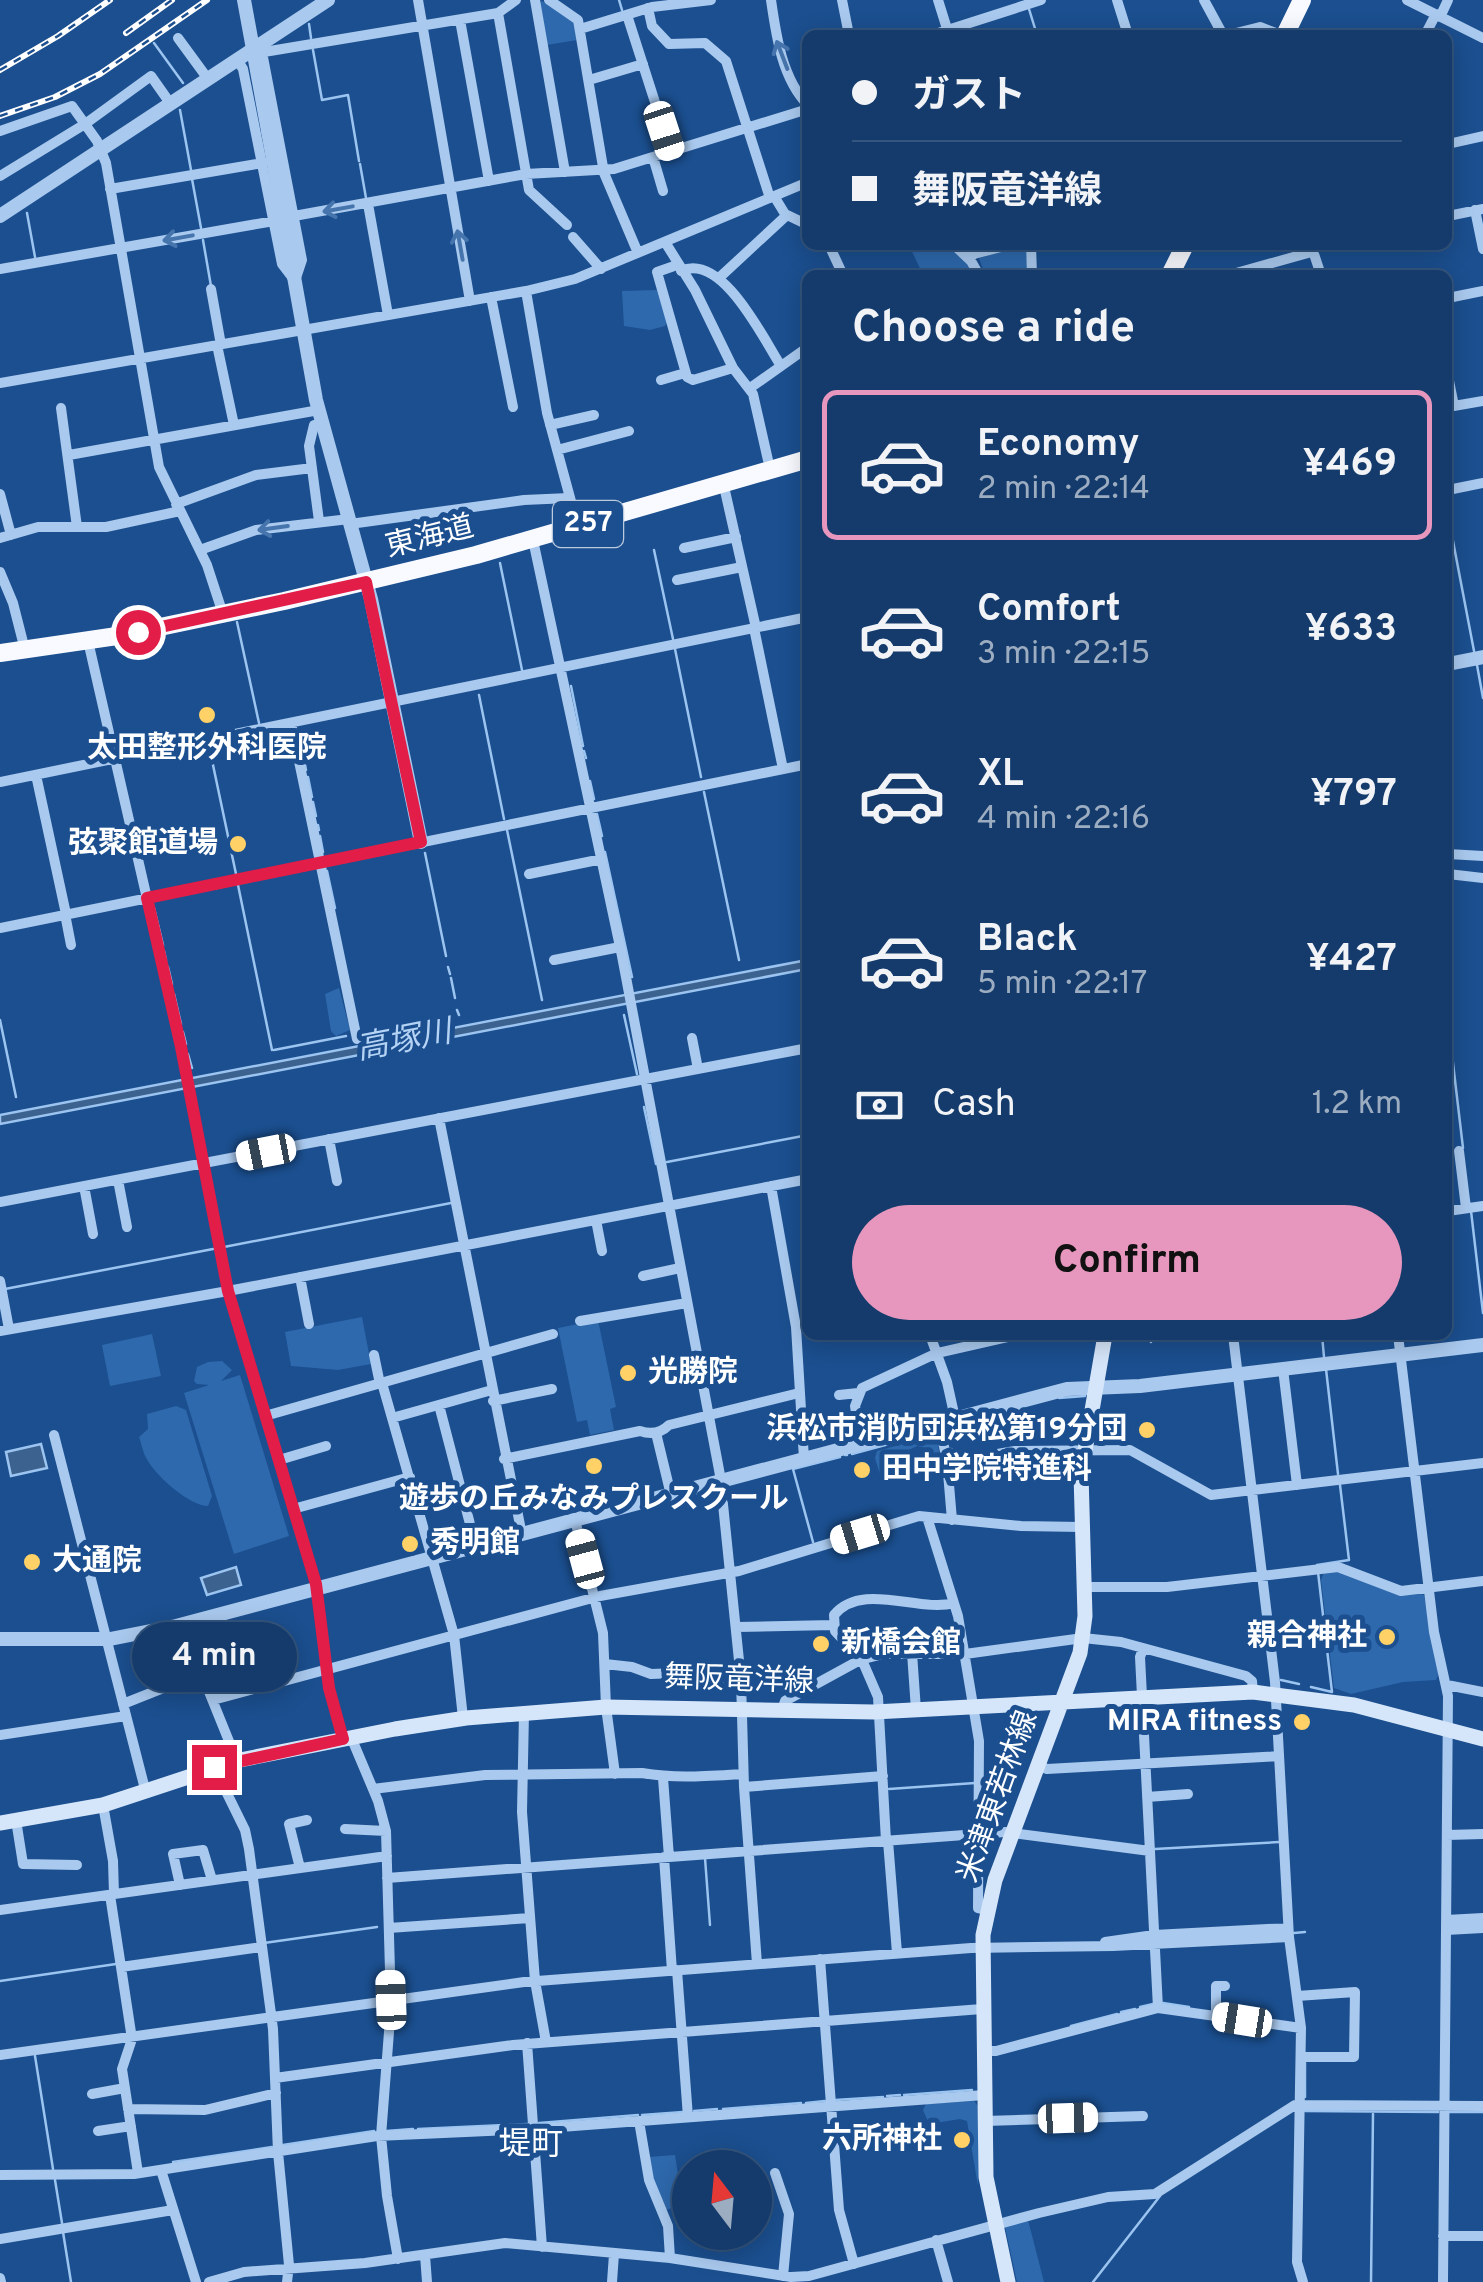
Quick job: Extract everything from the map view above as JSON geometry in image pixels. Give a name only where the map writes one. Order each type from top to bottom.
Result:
[{"type":"highway","points":[[1287,30],[1302,0]]},
{"type":"highway","name":"東海道","points":[[0,653],[88,641],[366,582],[578,528],[802,461]]},
{"type":"main road","name":"米津東若林線","points":[[1008,2282],[986,2177],[982,1948],[987,1910],[1064,1701],[1083,1638],[1084,1449],[1104,1340]]},
{"type":"main road","name":"舞阪竜洋線","points":[[8,1822],[103,1805],[237,1760],[347,1738],[463,1718],[606,1707],[879,1712],[1252,1692],[1354,1706],[1483,1739]]},
{"type":"street","points":[[244,0],[320,416],[366,582],[421,842]]},
{"type":"street","points":[[0,216],[170,103],[262,49],[328,0]]},
{"type":"street","points":[[418,0],[470,301]]},
{"type":"street","points":[[262,49],[498,13],[516,0]]},
{"type":"street","points":[[535,0],[565,172]]},
{"type":"street","points":[[549,0],[575,15],[580,29],[604,170],[638,253]]},
{"type":"street","points":[[580,29],[650,5],[711,0]]},
{"type":"street","points":[[772,0],[776,38],[802,100]]},
{"type":"street","points":[[842,0],[848,30]]},
{"type":"street","points":[[938,0],[947,30]]},
{"type":"street","points":[[954,30],[1042,0]]},
{"type":"street","points":[[1117,0],[1126,30]]},
{"type":"street","points":[[1204,0],[1222,30]]},
{"type":"street","points":[[1407,0],[1483,38]]},
{"type":"street","points":[[1428,30],[1448,0]]},
{"type":"street","points":[[650,5],[652,26],[669,44],[705,43],[726,61],[772,197],[787,215],[802,221]]},
{"type":"street","points":[[498,13],[532,196],[567,225]]},
{"type":"street","points":[[628,15],[671,152]]},
{"type":"street","points":[[460,20],[488,180]]},
{"type":"street","points":[[1244,30],[1260,26],[1271,30]]},
{"type":"street","points":[[178,38],[208,80]]},
{"type":"street","points":[[262,49],[302,260],[294,280]]},
{"type":"street","points":[[238,61],[243,69],[283,266],[294,280]]},
{"type":"street","points":[[589,80],[643,64]]},
{"type":"street","points":[[0,176],[85,124],[151,76],[170,103]]},
{"type":"street","points":[[0,130],[72,106],[101,150],[162,475],[200,550],[222,614]]},
{"type":"street","points":[[294,216],[526,174],[604,170],[802,109]]},
{"type":"street","points":[[1452,143],[1483,136]]},
{"type":"street","points":[[653,157],[664,190]]},
{"type":"street","points":[[110,190],[263,163]]},
{"type":"street","points":[[0,383],[576,280],[802,184]]},
{"type":"street","points":[[368,204],[388,315]]},
{"type":"street","points":[[1452,215],[1479,210],[1483,250]]},
{"type":"street","points":[[720,277],[787,215]]},
{"type":"street","points":[[0,269],[274,221]]},
{"type":"street","points":[[573,236],[601,269]]},
{"type":"street","points":[[664,242],[695,290],[732,368],[750,388],[770,469]]},
{"type":"street","points":[[959,250],[976,270]]},
{"type":"street","points":[[969,259],[990,250]]},
{"type":"street","points":[[1245,270],[1310,250]]},
{"type":"street","points":[[732,368],[693,380],[685,373],[657,272],[696,267],[720,277],[782,366]]},
{"type":"street","points":[[211,288],[234,425]]},
{"type":"street","points":[[526,291],[550,425],[578,528]]},
{"type":"street","points":[[1452,297],[1483,292]]},
{"type":"street","points":[[491,297],[513,407]]},
{"type":"street","points":[[750,388],[802,351]]},
{"type":"street","points":[[661,380],[685,373]]},
{"type":"street","points":[[1452,407],[1483,400]]},
{"type":"street","points":[[61,408],[77,527]]},
{"type":"street","points":[[550,425],[594,415]]},
{"type":"street","points":[[69,455],[234,425],[320,416]]},
{"type":"street","points":[[319,521],[309,437],[320,416]]},
{"type":"street","points":[[557,450],[629,431]]},
{"type":"street","points":[[0,494],[5,536],[38,527],[106,527],[178,508],[256,475],[312,468]]},
{"type":"street","points":[[723,482],[783,769]]},
{"type":"street","points":[[1452,489],[1483,483]]},
{"type":"street","points":[[200,550],[244,532],[319,521],[570,498]]},
{"type":"street","points":[[684,548],[736,537]]},
{"type":"street","points":[[533,540],[632,1006],[720,1482],[741,1680],[756,1964]]},
{"type":"street","points":[[678,580],[742,567]]},
{"type":"street","points":[[0,572],[25,650]]},
{"type":"street","points":[[0,782],[802,618]]},
{"type":"street","points":[[88,641],[190,1091],[228,1291],[317,1590],[331,1698],[373,1790],[386,1831],[391,2000],[380,2136],[398,2258]]},
{"type":"street","points":[[1452,663],[1483,657]]},
{"type":"street","points":[[291,723],[357,1039]]},
{"type":"street","points":[[0,928],[802,765]]},
{"type":"street","points":[[36,775],[71,945]]},
{"type":"street","points":[[136,850],[188,840]]},
{"type":"street","points":[[1452,854],[1483,856]]},
{"type":"street","points":[[529,874],[602,859]]},
{"type":"street","points":[[1452,874],[1483,878]]},
{"type":"street","points":[[554,960],[620,947]]},
{"type":"street","points":[[692,1038],[698,1069]]},
{"type":"street","points":[[0,1202],[802,1049]]},
{"type":"street","points":[[440,1118],[522,1534]]},
{"type":"street","points":[[329,1139],[337,1180]]},
{"type":"street","points":[[1459,1151],[1466,1208]]},
{"type":"street","points":[[118,1180],[127,1227]]},
{"type":"street","points":[[0,1283],[5,1330],[802,1180]]},
{"type":"street","points":[[84,1186],[93,1234]]},
{"type":"street","points":[[771,1186],[801,1321],[799,1393],[804,1459]]},
{"type":"street","points":[[1452,1210],[1483,1206]]},
{"type":"street","points":[[596,1220],[602,1251]]},
{"type":"street","points":[[644,1276],[680,1268]]},
{"type":"street","points":[[300,1277],[309,1324]]},
{"type":"street","points":[[580,1321],[687,1303]]},
{"type":"street","points":[[265,1416],[553,1334]]},
{"type":"street","points":[[932,1340],[955,1418]]},
{"type":"street","points":[[861,1444],[855,1406],[858,1393],[866,1385],[938,1352],[993,1340]]},
{"type":"street","points":[[1234,1340],[1276,1694],[1289,1932],[1301,2028],[1297,2262],[1303,2282]]},
{"type":"street","points":[[1399,1340],[1436,1642],[1447,1685],[1443,2282]]},
{"type":"street","points":[[0,1639],[107,1639],[182,1625],[1059,1391],[1483,1345]]},
{"type":"street","points":[[374,1354],[454,1635],[463,1718]]},
{"type":"street","points":[[1283,1369],[1297,1485]]},
{"type":"street","points":[[392,1418],[439,1405],[552,1389]]},
{"type":"street","points":[[504,1458],[640,1431],[656,1433],[669,1425],[799,1393]]},
{"type":"street","points":[[839,1395],[858,1393]]},
{"type":"street","points":[[439,1405],[476,1547]]},
{"type":"street","points":[[939,1423],[946,1452],[952,1520]]},
{"type":"street","points":[[656,1433],[671,1494]]},
{"type":"street","points":[[54,1435],[146,1793]]},
{"type":"street","points":[[278,1460],[326,1446]]},
{"type":"street","points":[[946,1452],[974,1458],[1015,1451],[1133,1450],[1212,1495],[1483,1463]]},
{"type":"street","points":[[294,1510],[410,1477]]},
{"type":"street","points":[[213,1700],[595,1597],[732,1572],[919,1516],[1021,1526],[1081,1527]]},
{"type":"street","points":[[927,1517],[954,1603],[974,1707],[980,1754],[978,1908],[987,1910]]},
{"type":"street","points":[[575,1520],[603,1633],[606,1707],[616,1774]]},
{"type":"street","points":[[1084,1586],[1166,1587],[1338,1566],[1401,1591],[1483,1582]]},
{"type":"street","points":[[896,1954],[876,1692],[862,1660],[833,1626],[837,1610],[854,1603],[954,1603]]},
{"type":"street","points":[[182,1625],[237,1760]]},
{"type":"street","points":[[737,1627],[833,1626]]},
{"type":"street","points":[[782,1710],[785,1701],[862,1660],[883,1654],[964,1654],[1083,1638],[1114,1641],[1246,1676],[1252,1681],[1252,1692]]},
{"type":"street","points":[[1143,1649],[1158,2008]]},
{"type":"street","points":[[912,1653],[916,1710]]},
{"type":"street","points":[[604,1664],[651,1674],[741,1680]]},
{"type":"street","points":[[0,1735],[124,1710],[201,1673]]},
{"type":"street","points":[[1447,1685],[1483,1692]]},
{"type":"street","points":[[524,1713],[522,1807],[526,1868],[534,1981],[546,2042]]},
{"type":"street","points":[[1039,1766],[1279,1756]]},
{"type":"street","points":[[214,1767],[245,1830],[271,2017],[287,2282]]},
{"type":"street","points":[[373,1790],[485,1775],[642,1774],[663,1778],[743,1774]]},
{"type":"street","points":[[744,1787],[883,1776]]},
{"type":"street","points":[[663,1778],[674,1970],[688,2117]]},
{"type":"street","points":[[1147,1796],[1188,1794]]},
{"type":"street","points":[[103,1805],[132,2036],[122,2070],[138,2173]]},
{"type":"street","points":[[300,1868],[289,1824],[306,1820]]},
{"type":"street","points":[[8,1822],[23,1864],[77,1865]]},
{"type":"street","points":[[344,1830],[386,1831]]},
{"type":"street","points":[[387,1878],[980,1834],[1013,1834],[1150,1851]]},
{"type":"street","points":[[1447,1835],[1483,1834]]},
{"type":"street","points":[[180,1885],[172,1854],[204,1850],[212,1880]]},
{"type":"street","points":[[0,1910],[386,1856]]},
{"type":"street","points":[[388,1928],[530,1918]]},
{"type":"street","points":[[1446,1925],[1483,1918]]},
{"type":"street","points":[[1446,1925],[1483,1928]]},
{"type":"street","points":[[0,2055],[534,1981],[982,1948],[1289,1932]]},
{"type":"street","points":[[121,1967],[261,1948]]},
{"type":"street","points":[[820,1959],[840,2217],[854,2264]]},
{"type":"street","points":[[1216,2016],[1216,1986],[1225,1986]]},
{"type":"street","points":[[1296,1996],[1354,1992],[1354,2057],[1301,2057]]},
{"type":"street","points":[[275,2078],[546,2042],[982,2008]]},
{"type":"street","points":[[983,2052],[1158,2008],[1301,2028]]},
{"type":"street","points":[[527,2044],[542,2247]]},
{"type":"street","points":[[92,2094],[125,2088]]},
{"type":"street","points":[[128,2109],[204,2110],[276,2093]]},
{"type":"street","points":[[0,2175],[138,2173],[380,2136],[534,2129],[984,2095]]},
{"type":"street","points":[[209,2282],[244,2272],[425,2255],[496,2243],[670,2258],[788,2278],[809,2276],[1108,2197],[1155,2194],[1299,2104],[1444,2110],[1483,2106]]},
{"type":"street","points":[[985,2121],[1144,2116]]},
{"type":"street","points":[[639,2121],[649,2180],[668,2226],[670,2258]]},
{"type":"street","points":[[98,2131],[131,2126]]},
{"type":"street","points":[[161,2170],[196,2282]]},
{"type":"street","points":[[775,2173],[788,2214],[788,2278]]},
{"type":"street","points":[[0,2239],[173,2210]]},
{"type":"street","points":[[1443,2236],[1483,2236]]},
{"type":"street","points":[[936,2240],[948,2282]]},
{"type":"street","points":[[612,2282],[614,2254]]},
{"type":"street","points":[[425,2255],[427,2282]]},
{"type":"shaded area","points":[[542,1],[574,22],[577,40],[547,45],[539,3]]},
{"type":"shaded area","points":[[911,250],[954,250],[972,270],[921,270]]},
{"type":"shaded area","points":[[1026,250],[1028,270],[983,270],[979,258]]},
{"type":"shaded area","points":[[657,290],[665,326],[650,330],[624,326],[622,291]]},
{"type":"shaded area","points":[[339,988],[350,1030],[336,1036],[331,1031],[325,994]]},
{"type":"shaded area","points":[[362,1317],[371,1364],[338,1370],[291,1366],[285,1332]]},
{"type":"shaded area","points":[[598,1320],[616,1407],[610,1409],[614,1430],[590,1435],[587,1420],[577,1422],[558,1328]]},
{"type":"shaded area","points":[[152,1334],[161,1376],[110,1386],[102,1345]]},
{"type":"shaded area","points":[[222,1361],[232,1370],[221,1381],[240,1375],[289,1536],[234,1554],[184,1393],[209,1385],[194,1381],[197,1367]]},
{"type":"shaded area","points":[[176,1406],[186,1410],[212,1496],[208,1506],[183,1496],[152,1468],[139,1437],[148,1429],[147,1414]]},
{"type":"shaded area","points":[[936,1435],[942,1468],[936,1468],[923,1447],[917,1446],[905,1452],[908,1480],[881,1478],[875,1458],[877,1451]]},
{"type":"shaded area","points":[[1338,1570],[1424,1595],[1439,1673],[1436,1680],[1403,1682],[1351,1694],[1334,1688],[1321,1580],[1324,1572]]},
{"type":"shaded area","points":[[974,2101],[978,2106],[978,2186],[967,2121],[929,2124],[923,2110],[926,2104]]},
{"type":"shaded area","points":[[672,2155],[672,2208],[666,2210],[652,2179],[648,2157]]},
{"type":"shaded area","points":[[1028,2220],[1044,2282],[1017,2282],[1005,2227]]},
{"type":"water","name":"高塚川","points":[[802,961],[802,970],[0,1124],[0,1115]]},
{"type":"water","points":[[41,1444],[47,1468],[11,1476],[6,1452]]},
{"type":"water","points":[[236,1567],[241,1585],[207,1595],[201,1578]]},
{"type":"waterway","points":[[619,0],[622,10]]},
{"type":"waterway","points":[[1029,9],[1035,30]]},
{"type":"waterway","points":[[309,24],[311,38]]},
{"type":"waterway","points":[[154,43],[183,83]]},
{"type":"waterway","points":[[313,50],[322,100],[348,95],[359,161]]},
{"type":"waterway","points":[[180,110],[191,170]]},
{"type":"waterway","points":[[360,164],[366,198]]},
{"type":"waterway","points":[[192,179],[201,228]]},
{"type":"waterway","points":[[27,213],[35,257]]},
{"type":"waterway","points":[[203,240],[211,286]]},
{"type":"waterway","points":[[1452,536],[1474,651]]},
{"type":"waterway","points":[[654,550],[673,639]]},
{"type":"waterway","points":[[500,563],[522,670]]},
{"type":"waterway","points":[[237,622],[259,723]]},
{"type":"waterway","points":[[675,649],[701,777]]},
{"type":"waterway","points":[[1477,665],[1483,698]]},
{"type":"waterway","points":[[571,686],[583,746]]},
{"type":"waterway","points":[[479,695],[504,819]]},
{"type":"waterway","points":[[299,735],[303,753]]},
{"type":"waterway","points":[[209,746],[236,874]]},
{"type":"waterway","points":[[584,751],[586,758]]},
{"type":"waterway","points":[[304,759],[306,770]]},
{"type":"waterway","points":[[308,777],[312,797]]},
{"type":"waterway","points":[[590,781],[594,799]]},
{"type":"waterway","points":[[704,792],[739,960]]},
{"type":"waterway","points":[[313,802],[316,816]]},
{"type":"waterway","points":[[597,814],[602,836]]},
{"type":"waterway","points":[[318,825],[319,830]]},
{"type":"waterway","points":[[507,830],[542,1000]]},
{"type":"waterway","points":[[320,836],[323,852]]},
{"type":"waterway","points":[[605,852],[632,977]]},
{"type":"waterway","points":[[425,853],[446,956]]},
{"type":"waterway","points":[[327,871],[335,908]]},
{"type":"waterway","points":[[238,885],[272,1050]]},
{"type":"waterway","points":[[154,908],[163,945]]},
{"type":"waterway","points":[[164,951],[166,960]]},
{"type":"waterway","points":[[168,967],[172,984]]},
{"type":"waterway","points":[[448,967],[450,974]]},
{"type":"waterway","points":[[451,978],[455,998]]},
{"type":"waterway","points":[[174,994],[181,1024]]},
{"type":"waterway","name":"高塚川","points":[[457,1010],[459,1015]]},
{"type":"waterway","points":[[624,1015],[637,1074]]},
{"type":"waterway","name":"高塚川","points":[[362,1033],[450,1016]]},
{"type":"waterway","points":[[0,1020],[16,1097]]},
{"type":"waterway","points":[[183,1032],[186,1044]]},
{"type":"waterway","name":"高塚川","points":[[274,1050],[346,1036]]},
{"type":"waterway","points":[[188,1054],[192,1068]]},
{"type":"waterway","points":[[1452,1055],[1463,1148]]},
{"type":"waterway","points":[[644,1107],[656,1164]]},
{"type":"waterway","points":[[667,1162],[802,1136]]},
{"type":"waterway","points":[[224,1247],[451,1203]]},
{"type":"waterway","points":[[1471,1211],[1483,1313]]},
{"type":"waterway","points":[[5,1289],[213,1249]]},
{"type":"waterway","points":[[1322,1340],[1324,1357]]},
{"type":"waterway","points":[[1326,1369],[1338,1474]]},
{"type":"waterway","points":[[1059,1398],[1085,1396]]},
{"type":"waterway","points":[[1008,1412],[1021,1408]]},
{"type":"waterway","points":[[995,1415],[1000,1414]]},
{"type":"waterway","points":[[974,1421],[987,1417]]},
{"type":"waterway","points":[[946,1429],[969,1422]]},
{"type":"waterway","points":[[852,1454],[937,1431]]},
{"type":"waterway","points":[[813,1542],[793,1469],[840,1457]]},
{"type":"waterway","points":[[1317,1565],[1349,1560],[1340,1485]]},
{"type":"waterway","points":[[1311,1687],[1332,1692],[1318,1572]]},
{"type":"waterway","points":[[1281,1680],[1299,1684]]},
{"type":"waterway","points":[[889,1789],[975,1783]]},
{"type":"waterway","points":[[1155,1849],[1279,1842]]},
{"type":"waterway","points":[[705,1858],[710,1925]]},
{"type":"waterway","points":[[264,1943],[377,1927]]},
{"type":"waterway","points":[[1294,1933],[1305,1932]]},
{"type":"waterway","points":[[0,1981],[116,1964]]},
{"type":"waterway","points":[[1163,2003],[1189,2007]]},
{"type":"waterway","points":[[1140,2007],[1153,2004]]},
{"type":"waterway","points":[[1121,2012],[1135,2009]]},
{"type":"waterway","points":[[1071,2026],[1117,2014]]},
{"type":"waterway","points":[[35,2056],[53,2169]]},
{"type":"waterway","points":[[1305,2063],[1305,2097]]},
{"type":"waterway","points":[[904,2095],[972,2090]]},
{"type":"waterway","points":[[887,2096],[900,2095]]},
{"type":"waterway","points":[[835,2100],[883,2097]]},
{"type":"waterway","points":[[806,2103],[825,2101]]},
{"type":"waterway","points":[[723,2109],[801,2103]]},
{"type":"waterway","points":[[694,2111],[717,2109]]},
{"type":"waterway","points":[[1305,2111],[1438,2112]]},
{"type":"waterway","points":[[642,2115],[683,2112]]},
{"type":"waterway","points":[[1446,2112],[1483,2112]]},
{"type":"waterway","points":[[1371,2282],[1373,2114]]},
{"type":"waterway","points":[[539,2123],[638,2115]]},
{"type":"waterway","points":[[418,2129],[528,2124]]},
{"type":"waterway","points":[[386,2131],[413,2129]]},
{"type":"waterway","points":[[283,2145],[374,2131]]},
{"type":"waterway","points":[[173,2162],[272,2147]]},
{"type":"waterway","points":[[55,2180],[62,2223]]},
{"type":"waterway","points":[[1093,2282],[1160,2196]]},
{"type":"waterway","points":[[63,2232],[71,2282]]},
{"type":"railway","points":[[0,70],[110,0]]},
{"type":"railway","points":[[126,33],[172,0]]},
{"type":"railway","points":[[0,116],[55,97],[100,74],[207,0]]},
{"type":"place","name":"太田整形外科医院","points":[[207,715]]},
{"type":"place","name":"弦聚館道場","points":[[238,844]]},
{"type":"place","name":"光勝院","points":[[628,1373]]},
{"type":"place","name":"浜松市消防団浜松第19分団","points":[[1147,1430]]},
{"type":"place","name":"遊歩の丘みなみプレスクール","points":[[594,1466]]},
{"type":"place","name":"田中学院特進科","points":[[862,1470]]},
{"type":"place","name":"秀明館","points":[[410,1544]]},
{"type":"place","name":"大通院","points":[[32,1562]]},
{"type":"place","name":"親合神社","points":[[1387,1637]]},
{"type":"place","name":"新橋会館","points":[[821,1644]]},
{"type":"place","name":"MIRA fitness","points":[[1302,1722]]},
{"type":"place","name":"六所神社","points":[[962,2140]]},
{"type":"district","name":"堤町","points":[[531,2146]]},
{"type":"route","points":[[138,632],[366,582],[421,842],[147,898],[181,1047],[228,1291],[316,1584],[329,1688],[343,1739],[214,1767]]}]
